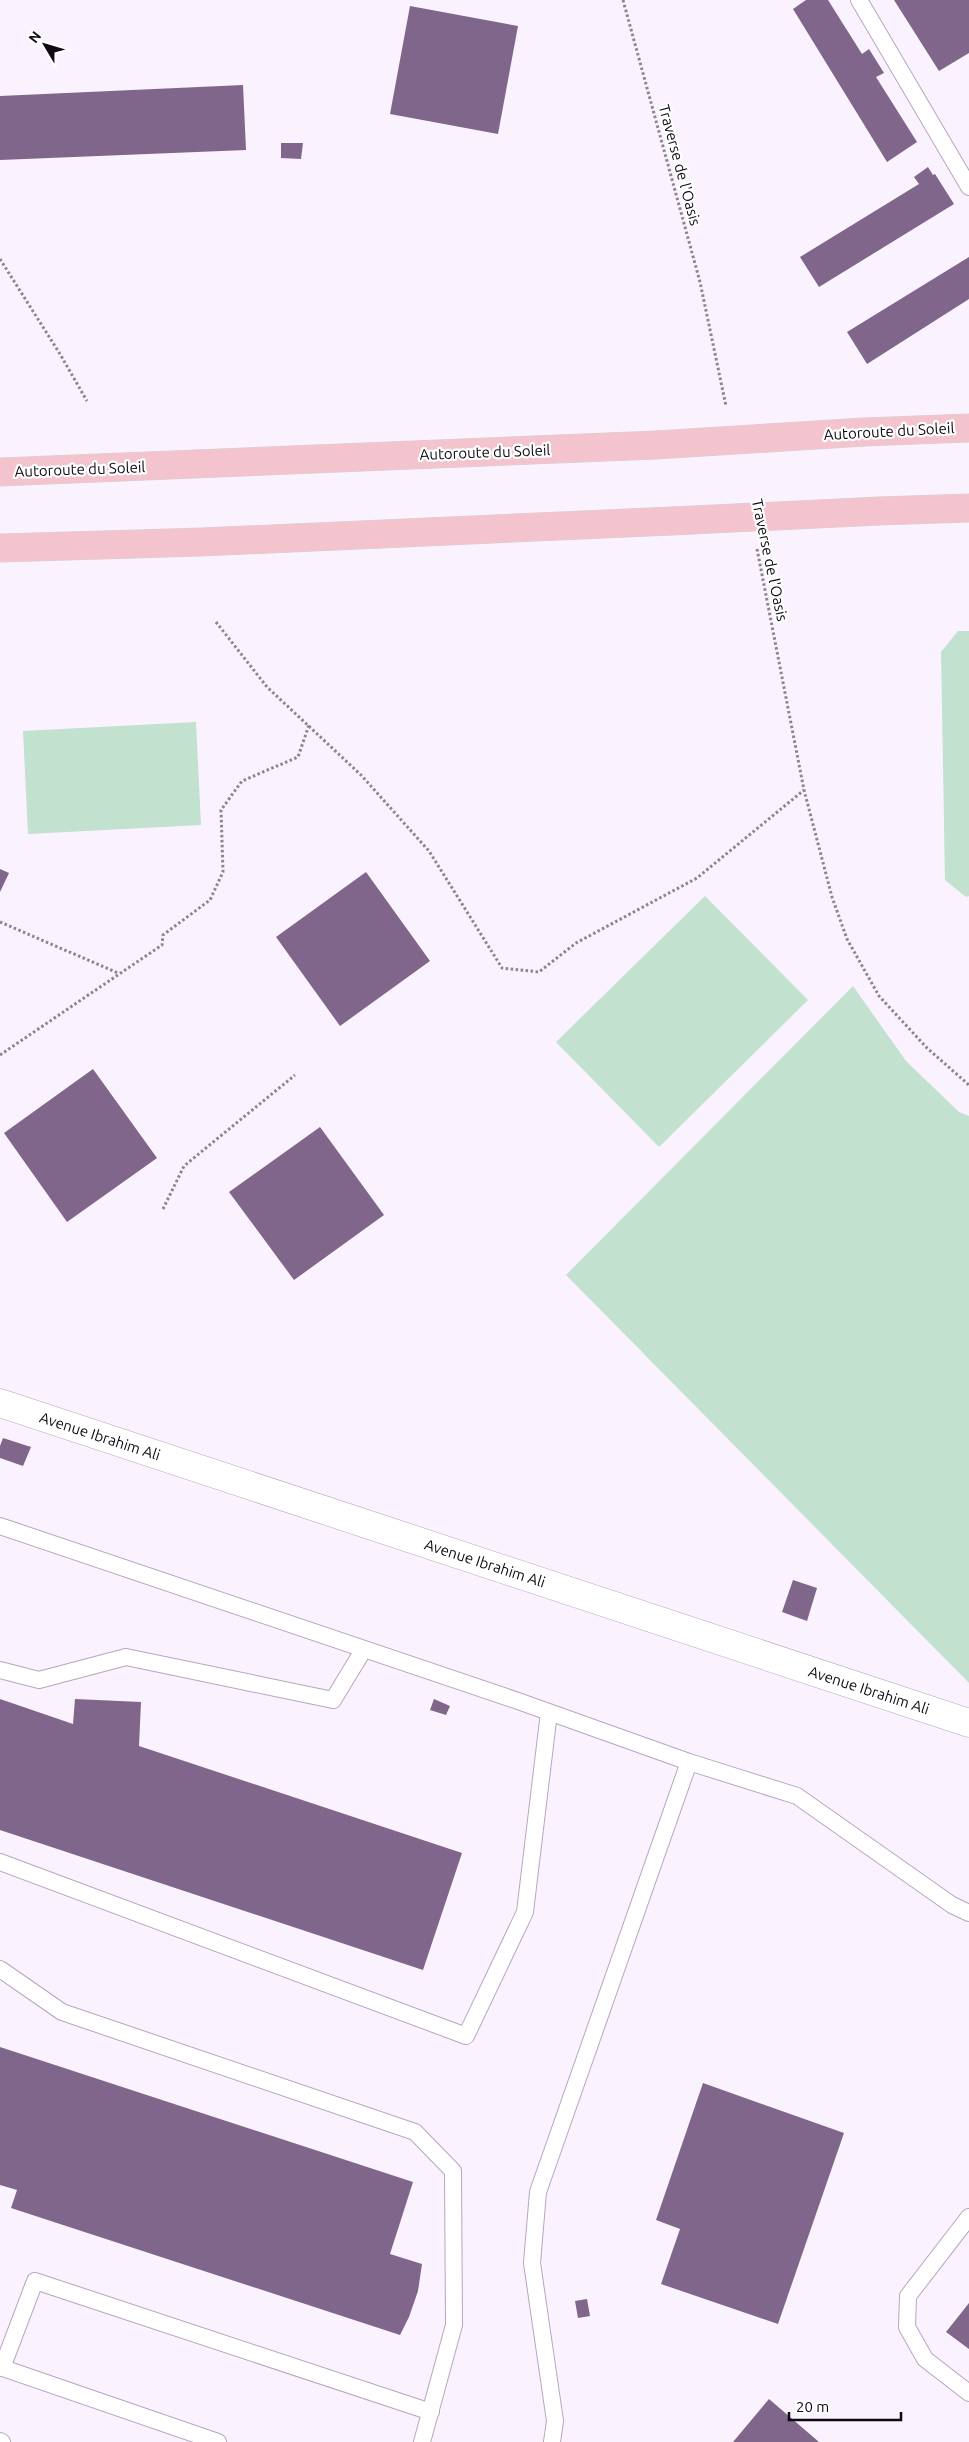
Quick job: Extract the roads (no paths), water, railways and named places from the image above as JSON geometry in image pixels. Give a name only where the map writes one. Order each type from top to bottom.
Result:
[{"type":"highway","name":"Autoroute du Soleil","points":[[0,472],[656,446],[864,432],[969,428]]},
{"type":"highway","points":[[0,548],[212,542],[969,508]]},
{"type":"street","name":"Avenue Ibrahim Ali","points":[[0,1403],[969,1723]]},
{"type":"lane","points":[[859,0],[969,187]]},
{"type":"lane","points":[[0,1526],[549,1712],[689,1762],[797,1796],[952,1905],[969,1913]]},
{"type":"lane","points":[[0,1670],[39,1680],[126,1657],[333,1700],[364,1649]]},
{"type":"lane","points":[[0,1862],[466,2036],[525,1912],[549,1712]]},
{"type":"lane","points":[[552,2442],[555,2421],[532,2263],[538,2192],[689,1762]]},
{"type":"lane","points":[[0,1968],[62,2012],[415,2132],[453,2171],[454,2325],[422,2442]]},
{"type":"lane","points":[[969,2217],[908,2296],[907,2328],[925,2359],[969,2393]]},
{"type":"lane","points":[[218,2442],[1,2368],[35,2280],[431,2412]]}]
